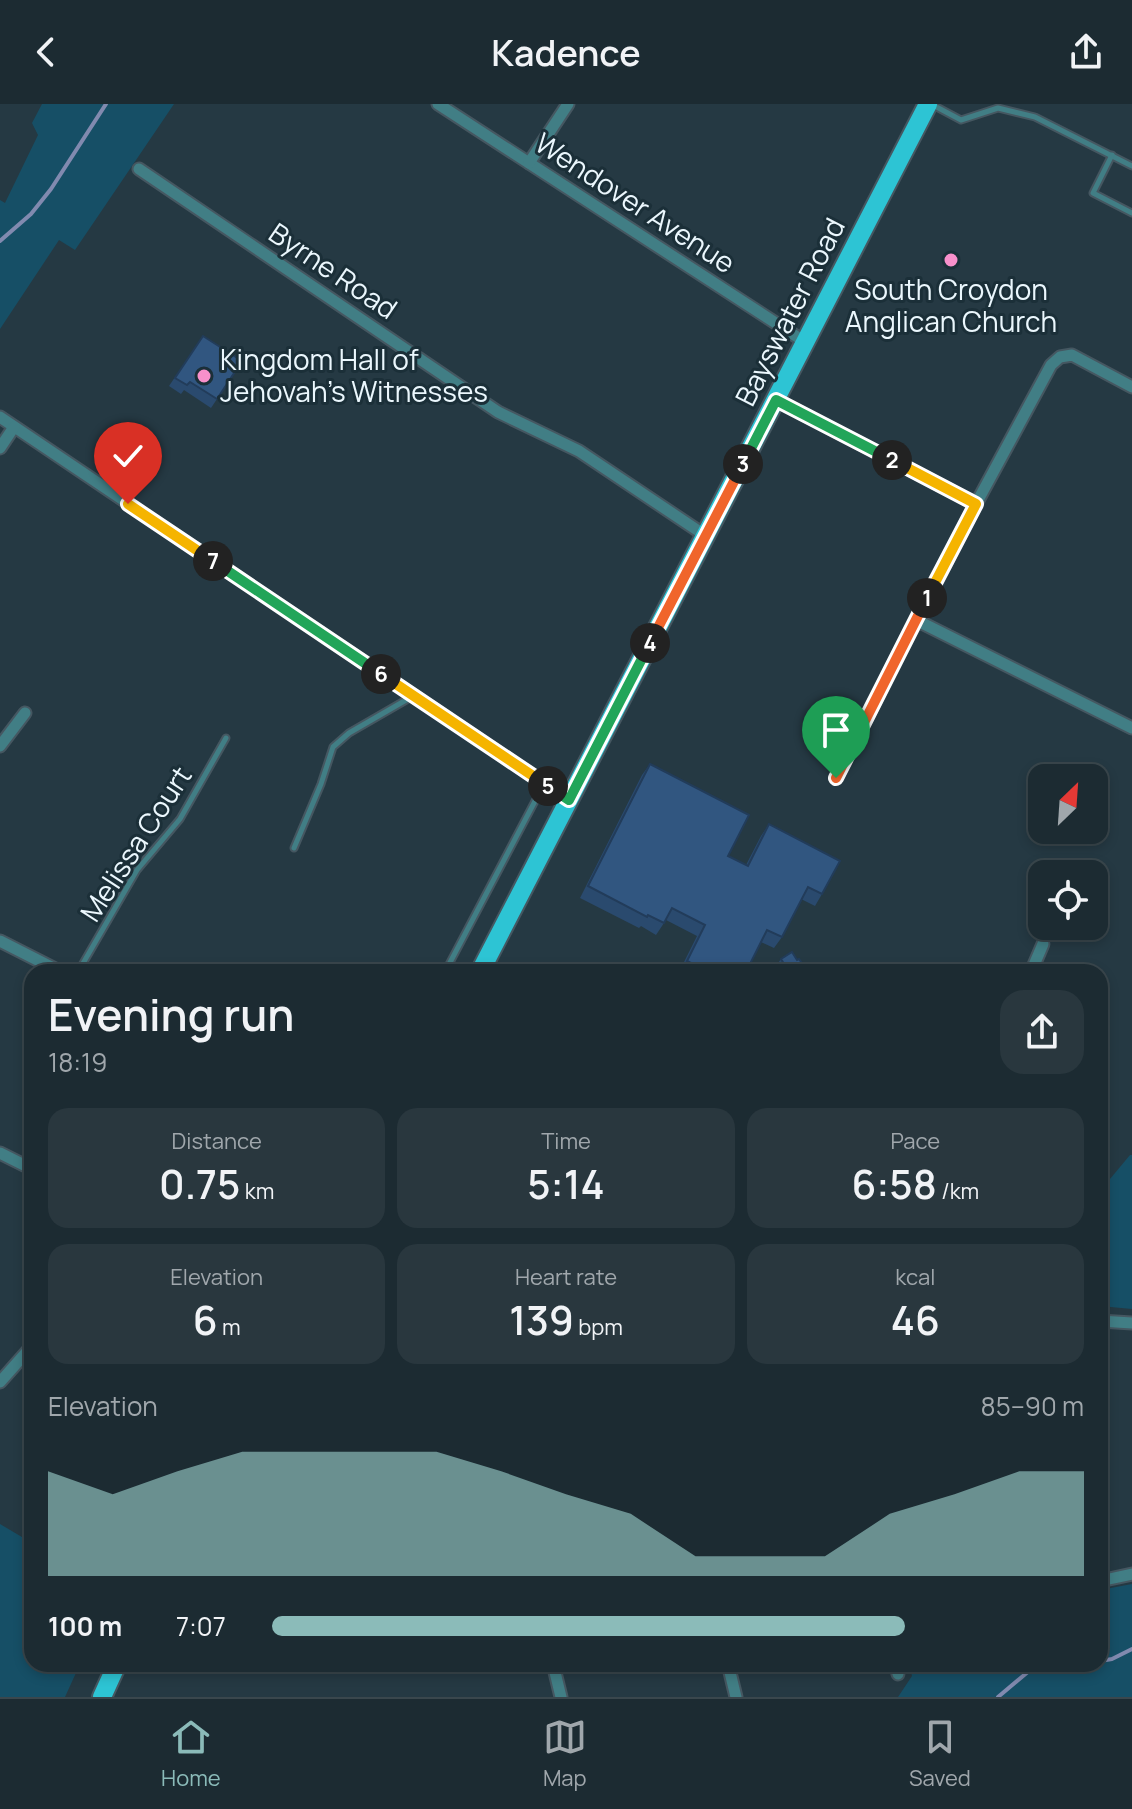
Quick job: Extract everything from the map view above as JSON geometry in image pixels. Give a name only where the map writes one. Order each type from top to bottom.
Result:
[{"type":"main road","name":"Bayswater Road","points":[[484,964],[930,104]]},
{"type":"main road","points":[[102,1697],[113,1672]]},
{"type":"street","name":"Wendover Avenue","points":[[438,104],[805,342]]},
{"type":"street","points":[[529,163],[568,104]]},
{"type":"street","name":"Byrne Road","points":[[139,169],[498,412],[579,451],[706,536]]},
{"type":"street","points":[[836,778],[1051,365],[1060,357],[1072,355],[1132,387]]},
{"type":"street","points":[[776,400],[976,504]]},
{"type":"street","points":[[0,417],[569,800]]},
{"type":"street","points":[[0,448],[14,427]]},
{"type":"street","points":[[916,620],[1132,728]]},
{"type":"street","points":[[0,746],[25,713]]},
{"type":"street","points":[[0,941],[45,964]]},
{"type":"street","points":[[1034,964],[1043,944]]},
{"type":"street","points":[[0,1153],[24,1165]]},
{"type":"street","points":[[1108,1322],[1132,1323]]},
{"type":"street","points":[[0,1382],[24,1355]]},
{"type":"street","points":[[1108,1579],[1132,1574]]},
{"type":"street","points":[[555,1672],[561,1697]]},
{"type":"street","points":[[730,1672],[736,1697]]},
{"type":"lane","points":[[930,104],[961,120],[998,108],[1035,117],[1132,166]]},
{"type":"lane","points":[[1112,155],[1093,193],[1132,213]]},
{"type":"lane","points":[[294,848],[333,747],[349,733],[413,696]]},
{"type":"lane","name":"Melissa Court","points":[[83,964],[137,870],[180,819],[226,738]]},
{"type":"lane","points":[[449,964],[544,783]]},
{"type":"shaded area","points":[[42,104],[174,104],[75,250],[59,240],[0,329],[0,200],[5,203],[38,135],[32,123]]},
{"type":"shaded area","points":[[1132,1155],[1132,1309],[1108,1307],[1108,1181]]},
{"type":"shaded area","points":[[0,1524],[24,1538],[24,1672],[76,1672],[65,1697],[0,1697]]},
{"type":"shaded area","points":[[1132,1584],[1132,1697],[898,1697],[912,1676],[911,1672],[1108,1672],[1108,1588]]},
{"type":"building","name":"Kingdom Hall of Jehovah's Witnesses","points":[[203,336],[242,361],[217,399],[190,382],[187,385],[175,378]]},
{"type":"building","points":[[650,764],[749,815],[728,856],[748,866],[769,824],[840,861],[822,894],[808,887],[782,937],[767,930],[750,964],[693,964],[687,961],[705,925],[672,908],[664,923],[588,886]]},
{"type":"building","points":[[792,952],[802,964],[784,964],[781,959]]},
{"type":"waterway","points":[[0,241],[31,214],[51,189],[106,104]]},
{"type":"waterway","points":[[1108,1660],[1132,1649]]},
{"type":"waterway","points":[[998,1697],[1028,1672]]},
{"type":"place","name":"South Croydon Anglican Church","points":[[951,260]]},
{"type":"place","name":"Kingdom Hall of Jehovah's Witnesses","points":[[204,376]]},
{"type":"route","points":[[128,504],[569,800],[776,400],[976,504],[836,778]]}]
